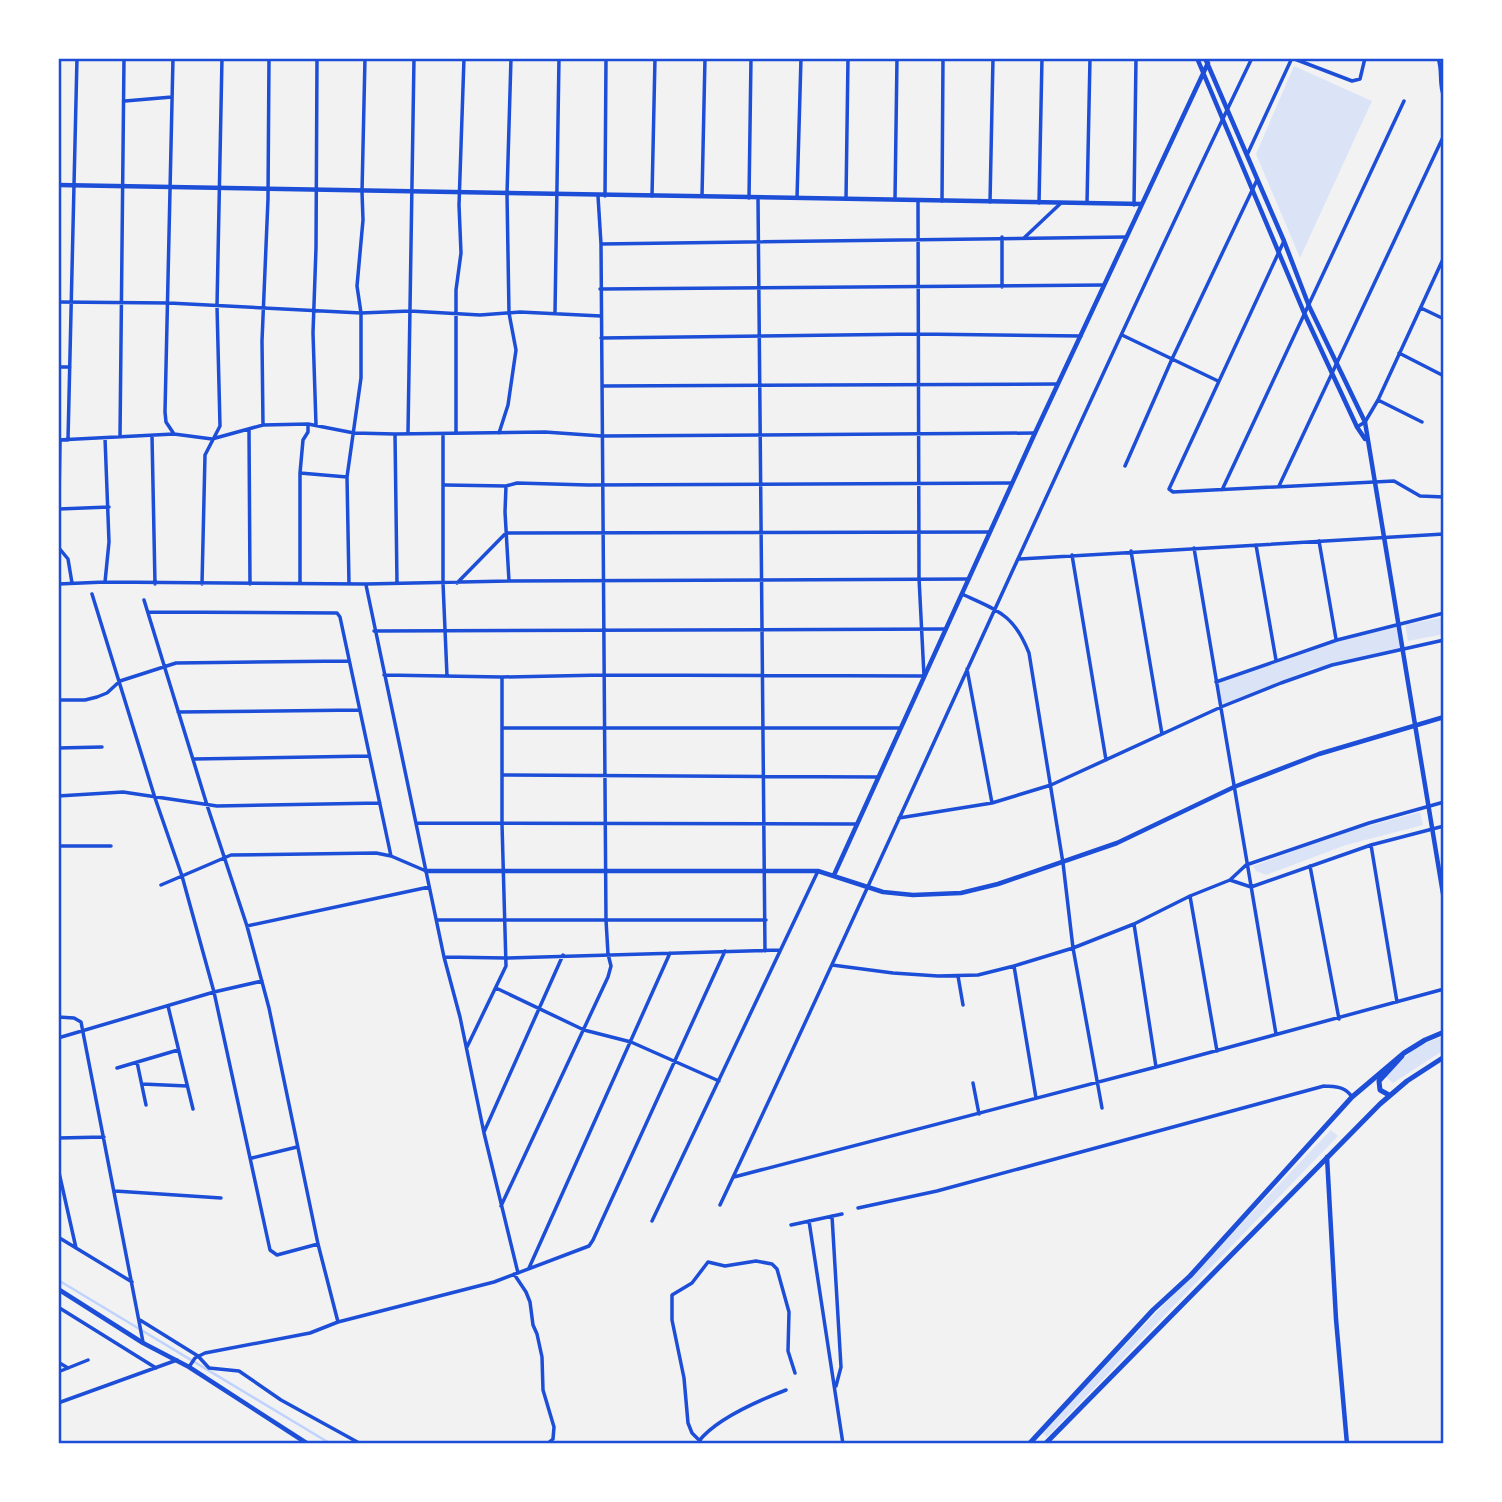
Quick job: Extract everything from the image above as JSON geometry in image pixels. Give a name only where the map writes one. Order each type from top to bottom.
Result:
[{"type":"main road","points":[[1030,1444],[1153,1310],[1199,1266],[1352,1097],[1404,1053],[1444,1032]]},
{"type":"main road","points":[[1389,1095],[1377,1086],[1404,1053]]},
{"type":"main road","points":[[1045,1444],[1389,1095],[1444,1057]]},
{"type":"street","points":[[68,440],[77,58]]},
{"type":"street","points":[[120,437],[124,58]]},
{"type":"street","points":[[173,58],[165,412],[166,422],[174,434]]},
{"type":"street","points":[[202,584],[205,455],[220,426],[217,306],[222,58]]},
{"type":"street","points":[[263,425],[262,341],[270,58]]},
{"type":"street","points":[[316,425],[314,310],[317,58]]},
{"type":"street","points":[[349,584],[347,477],[361,378],[361,313],[357,286],[363,220],[365,58]]},
{"type":"street","points":[[408,433],[414,58]]},
{"type":"street","points":[[456,433],[457,281],[461,253],[459,193],[464,58]]},
{"type":"street","points":[[499,433],[508,405],[516,350],[509,313],[507,194],[511,58]]},
{"type":"street","points":[[555,313],[559,58]]},
{"type":"street","points":[[605,196],[606,58]]},
{"type":"street","points":[[652,197],[655,58]]},
{"type":"street","points":[[702,197],[705,58]]},
{"type":"street","points":[[749,198],[751,58]]},
{"type":"street","points":[[797,198],[801,58]]},
{"type":"street","points":[[846,199],[848,58]]},
{"type":"street","points":[[895,200],[897,58]]},
{"type":"street","points":[[942,201],[943,58]]},
{"type":"street","points":[[990,202],[993,58]]},
{"type":"street","points":[[1039,203],[1042,58]]},
{"type":"street","points":[[1087,204],[1090,58]]},
{"type":"street","points":[[1134,205],[1136,58]]},
{"type":"street","points":[[1197,58],[1305,314],[1357,427],[1366,439]]},
{"type":"street","points":[[720,1205],[900,818],[967,667],[1020,559],[1252,58]]},
{"type":"street","points":[[1247,155],[1292,58],[1352,81],[1360,79],[1365,58]]},
{"type":"street","points":[[1438,58],[1442,69],[1440,89],[1444,97]]},
{"type":"street","points":[[834,875],[1208,60]]},
{"type":"street","points":[[1208,60],[1308,306],[1365,422],[1444,900]]},
{"type":"street","points":[[124,101],[172,97]]},
{"type":"street","points":[[1222,490],[1404,101]]},
{"type":"street","points":[[1279,486],[1444,135]]},
{"type":"street","points":[[1125,466],[1172,359],[1257,180]]},
{"type":"street","points":[[58,185],[1142,204]]},
{"type":"street","points":[[502,1206],[611,971],[611,961],[607,954],[606,920],[601,243],[598,196]]},
{"type":"street","points":[[758,198],[765,951]]},
{"type":"street","points":[[918,200],[919,578],[924,676]]},
{"type":"street","points":[[1026,237],[1061,203]]},
{"type":"street","points":[[1002,237],[1002,287]]},
{"type":"street","points":[[601,243],[1126,237]]},
{"type":"street","points":[[1284,242],[1169,489],[1172,492],[1394,481],[1419,496],[1444,497]]},
{"type":"street","points":[[1357,427],[1365,422],[1378,400],[1443,260]]},
{"type":"street","points":[[600,289],[759,290],[1104,285]]},
{"type":"street","points":[[58,302],[169,303],[361,313],[410,310],[480,315],[555,313],[601,316]]},
{"type":"street","points":[[1420,308],[1444,319]]},
{"type":"street","points":[[601,338],[1081,335]]},
{"type":"street","points":[[1122,335],[1218,381]]},
{"type":"street","points":[[1399,353],[1442,375]]},
{"type":"street","points":[[58,366],[70,367]]},
{"type":"street","points":[[601,386],[1058,384]]},
{"type":"street","points":[[1378,400],[1422,422]]},
{"type":"street","points":[[300,584],[300,473],[303,440],[308,432],[308,424]]},
{"type":"street","points":[[58,558],[59,440],[174,434],[212,439],[263,425],[308,424],[355,433],[395,434],[545,432],[602,436],[1035,433]]},
{"type":"street","points":[[250,430],[250,584]]},
{"type":"street","points":[[395,434],[397,583]]},
{"type":"street","points":[[443,434],[443,583],[447,676]]},
{"type":"street","points":[[152,436],[155,584]]},
{"type":"street","points":[[105,438],[109,507],[105,582]]},
{"type":"street","points":[[300,473],[347,477]]},
{"type":"street","points":[[444,485],[1012,483]]},
{"type":"street","points":[[506,486],[509,581]]},
{"type":"street","points":[[59,509],[109,507]]},
{"type":"street","points":[[457,583],[506,533],[990,532]]},
{"type":"street","points":[[1020,559],[1444,534]]},
{"type":"street","points":[[1319,541],[1336,640]]},
{"type":"street","points":[[1256,545],[1276,660]]},
{"type":"street","points":[[58,547],[68,559],[72,584]]},
{"type":"street","points":[[1194,548],[1276,1034]]},
{"type":"street","points":[[1131,551],[1162,734]]},
{"type":"street","points":[[1072,555],[1106,760]]},
{"type":"street","points":[[58,584],[969,579]]},
{"type":"street","points":[[366,584],[425,871],[516,1274],[530,1302],[542,1357],[543,1390],[554,1427],[553,1438],[547,1444]]},
{"type":"street","points":[[92,594],[182,876],[214,992],[271,1250],[274,1255],[318,1244]]},
{"type":"street","points":[[961,594],[995,610],[1016,626],[1029,653],[1063,863],[1073,948],[1102,1108]]},
{"type":"street","points":[[144,600],[247,926],[338,1322]]},
{"type":"street","points":[[148,612],[337,613],[391,856]]},
{"type":"street","points":[[1216,682],[1336,640],[1397,623],[1444,614]]},
{"type":"street","points":[[374,631],[946,629]]},
{"type":"street","points":[[900,818],[992,803],[1051,785],[1221,707],[1332,665],[1444,640]]},
{"type":"street","points":[[58,700],[97,697],[107,693],[120,681],[184,662],[348,661]]},
{"type":"street","points":[[967,667],[992,803]]},
{"type":"street","points":[[384,675],[924,676]]},
{"type":"street","points":[[467,1049],[506,965],[502,677]]},
{"type":"street","points":[[178,712],[360,709]]},
{"type":"street","points":[[161,885],[231,855],[376,853],[391,856],[425,871],[818,871],[866,888],[905,894],[961,893],[998,884],[1117,843],[1234,787],[1320,754],[1444,718]]},
{"type":"street","points":[[502,728],[900,728]]},
{"type":"street","points":[[58,748],[102,747]]},
{"type":"street","points":[[193,759],[369,755]]},
{"type":"street","points":[[502,775],[879,777]]},
{"type":"street","points":[[58,796],[123,792],[207,806],[380,803]]},
{"type":"street","points":[[832,965],[893,973],[958,976],[978,975],[1014,966],[1073,948],[1134,924],[1190,896],[1230,880],[1246,865],[1369,823],[1444,802]]},
{"type":"street","points":[[416,823],[857,824]]},
{"type":"street","points":[[1230,880],[1251,887],[1371,845],[1444,826]]},
{"type":"street","points":[[1371,845],[1397,1002]]},
{"type":"street","points":[[58,846],[111,846]]},
{"type":"street","points":[[1310,866],[1339,1018]]},
{"type":"street","points":[[652,1221],[818,871]]},
{"type":"street","points":[[247,926],[429,887]]},
{"type":"street","points":[[1190,896],[1217,1051]]},
{"type":"street","points":[[437,919],[766,920]]},
{"type":"street","points":[[1134,924],[1156,1067]]},
{"type":"street","points":[[444,957],[506,958],[780,950]]},
{"type":"street","points":[[190,1365],[197,1357],[212,1351],[310,1333],[338,1322],[494,1282],[589,1246],[725,951]]},
{"type":"street","points":[[529,1269],[670,953]]},
{"type":"street","points":[[484,1133],[563,955]]},
{"type":"street","points":[[1014,966],[1036,1098]]},
{"type":"street","points":[[958,976],[963,1005]]},
{"type":"street","points":[[58,1038],[214,992],[261,981]]},
{"type":"street","points":[[496,988],[584,1030],[631,1042],[719,1081]]},
{"type":"street","points":[[734,1177],[1444,989]]},
{"type":"street","points":[[168,1006],[193,1109]]},
{"type":"street","points":[[58,1017],[79,1019],[83,1029],[144,1343]]},
{"type":"street","points":[[117,1068],[179,1050]]},
{"type":"street","points":[[137,1062],[146,1105]]},
{"type":"street","points":[[974,1083],[979,1114]]},
{"type":"street","points":[[142,1084],[187,1086]]},
{"type":"street","points":[[858,1208],[937,1191],[1324,1086],[1339,1087],[1348,1091],[1352,1097]]},
{"type":"street","points":[[58,1138],[104,1138]]},
{"type":"street","points":[[251,1158],[298,1147]]},
{"type":"street","points":[[1327,1156],[1336,1319],[1347,1444]]},
{"type":"street","points":[[58,1168],[76,1248]]},
{"type":"street","points":[[115,1191],[221,1198]]},
{"type":"street","points":[[791,1225],[842,1214]]},
{"type":"street","points":[[832,1216],[841,1367],[835,1388]]},
{"type":"street","points":[[809,1221],[844,1444]]},
{"type":"street","points":[[58,1237],[132,1282]]},
{"type":"street","points":[[786,1390],[763,1399],[718,1424],[701,1443],[688,1423],[684,1378],[674,1331],[671,1299],[676,1290],[692,1283],[705,1264],[712,1261],[730,1265],[756,1261],[772,1264],[777,1269],[789,1312],[788,1351],[795,1373]]},
{"type":"street","points":[[58,1289],[144,1343],[190,1365],[308,1444]]},
{"type":"street","points":[[58,1307],[156,1368]]},
{"type":"street","points":[[139,1320],[197,1357],[209,1368],[239,1371],[281,1399],[360,1444]]},
{"type":"street","points":[[58,1372],[88,1360]]},
{"type":"street","points":[[58,1403],[177,1360]]},
{"type":"street","points":[[58,1362],[68,1368]]},
{"type":"shaded area","points":[[1294,66],[1372,101],[1300,258],[1256,154]]},
{"type":"shaded area","points":[[1444,617],[1444,634],[1408,641],[1405,625]]},
{"type":"shaded area","points":[[1397,623],[1402,649],[1311,669],[1221,707],[1218,681],[1306,650]]},
{"type":"shaded area","points":[[1420,812],[1423,825],[1346,845],[1266,875],[1256,871],[1253,866],[1342,833]]},
{"type":"shaded area","points":[[1444,1036],[1444,1050],[1393,1083],[1385,1076],[1416,1047]]},
{"type":"shaded area","points":[[1331,1130],[1338,1136],[1047,1437],[1042,1432]]},
{"type":"waterway","points":[[58,1280],[331,1444]]}]
